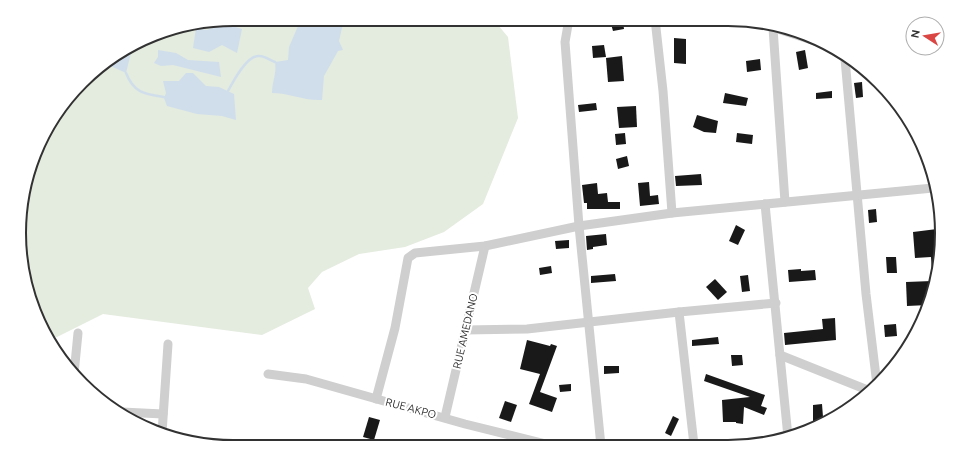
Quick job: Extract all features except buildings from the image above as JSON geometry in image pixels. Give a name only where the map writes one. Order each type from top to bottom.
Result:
[{"type":"street","points":[[568,26],[566,42],[579,226],[600,440]]},
{"type":"street","points":[[656,26],[663,91],[672,213]]},
{"type":"street","points":[[773,31],[785,202]]},
{"type":"street","points":[[845,63],[875,378]]},
{"type":"street","points":[[376,399],[395,328],[408,258],[415,253],[485,246],[579,226],[672,213],[785,202],[858,197],[930,188]]},
{"type":"street","points":[[765,204],[776,303],[787,431]]},
{"type":"street","name":"RUE AMEDANO","points":[[445,417],[485,246]]},
{"type":"street","points":[[465,330],[527,329],[776,303]]},
{"type":"street","points":[[679,312],[693,440]]},
{"type":"street","points":[[75,366],[78,333]]},
{"type":"street","points":[[162,427],[168,344]]},
{"type":"street","points":[[780,355],[864,389]]},
{"type":"street","name":"RUE AKPO","points":[[268,374],[306,379],[445,417],[520,440]]},
{"type":"street","points":[[130,412],[163,414]]},
{"type":"shaded area","points":[[219,26],[499,26],[508,37],[518,118],[483,204],[444,232],[405,247],[359,254],[322,272],[308,288],[315,309],[262,335],[103,314],[55,337],[47,325],[37,300],[30,273],[26,247],[26,219],[33,179],[47,141],[61,118],[77,97],[97,77],[118,61],[141,47],[166,37],[193,30]]},
{"type":"water","points":[[219,26],[232,26],[242,29],[237,53],[222,45],[209,52],[193,48],[196,30],[207,30]]},
{"type":"water","points":[[298,26],[342,26],[339,41],[343,50],[338,51],[324,76],[322,100],[272,93],[275,62],[288,60],[289,47]]},
{"type":"water","points":[[158,50],[176,53],[188,60],[219,62],[221,77],[173,65],[161,66],[154,63],[158,57]]},
{"type":"water","points":[[131,53],[131,53],[126,73],[111,66]]},
{"type":"water","points":[[186,73],[193,73],[206,86],[219,87],[234,94],[236,120],[222,116],[197,114],[167,106],[164,98],[166,93],[163,81],[179,81]]},
{"type":"waterway","points":[[228,91],[241,69],[250,59],[260,56],[275,62]]},
{"type":"waterway","points":[[126,73],[132,85],[136,89],[151,95],[164,97]]}]
